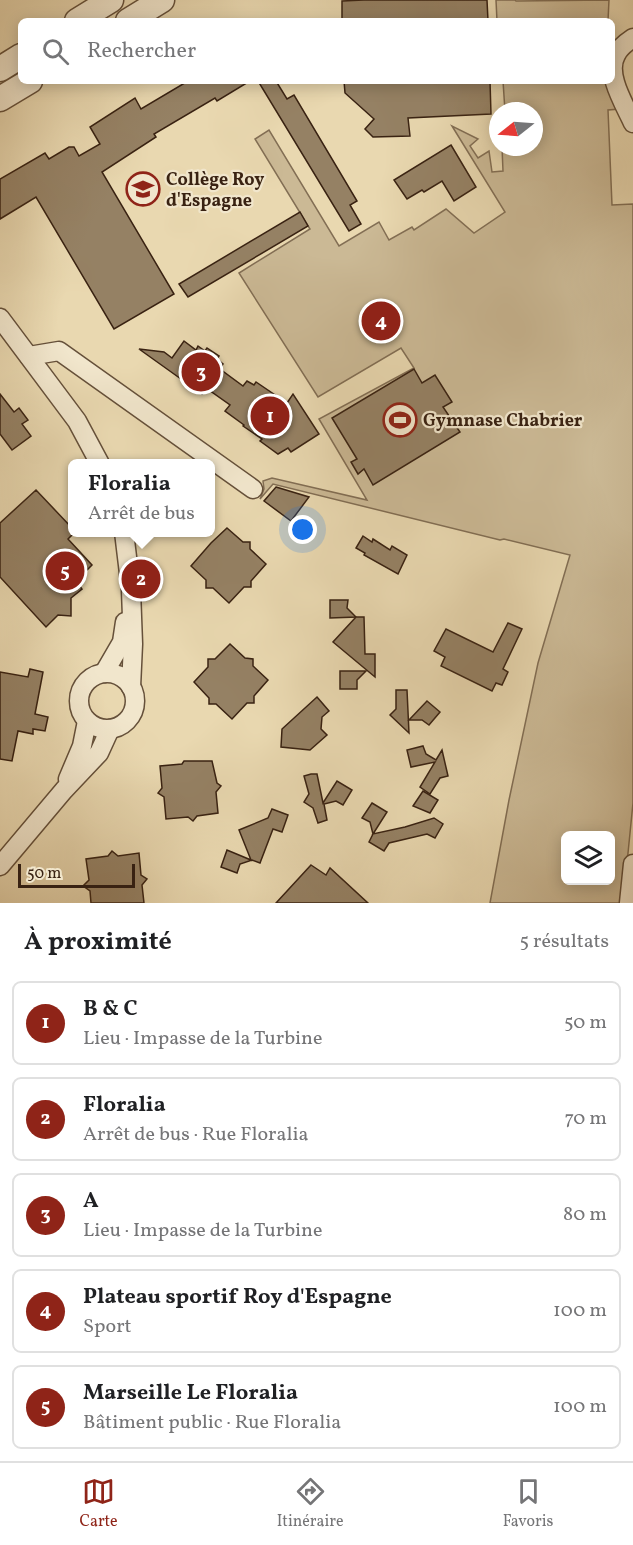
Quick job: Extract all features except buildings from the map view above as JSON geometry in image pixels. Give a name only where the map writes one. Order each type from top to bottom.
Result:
[{"type":"street","points":[[82,18],[111,0]]},
{"type":"street","points":[[133,18],[162,0]]},
{"type":"street","points":[[615,55],[633,38]]},
{"type":"street","points":[[0,69],[18,58]]},
{"type":"street","points":[[615,76],[618,92],[633,123]]},
{"type":"street","points":[[0,99],[25,84]]},
{"type":"street","points":[[0,318],[77,421],[97,459]]},
{"type":"street","points":[[29,356],[59,351],[211,459]]},
{"type":"street","points":[[215,462],[253,489]]},
{"type":"street","points":[[125,537],[131,590],[133,644],[131,687]]},
{"type":"street","points":[[104,673],[122,642],[131,590]]},
{"type":"street","points":[[104,673],[115,674],[131,687],[135,704],[127,720],[119,726],[102,729],[87,721],[81,713],[80,693],[90,678],[104,673]]},
{"type":"street","points":[[64,790],[82,746],[87,721]]},
{"type":"street","points":[[0,866],[64,790],[99,753],[110,729]]},
{"type":"street","points":[[629,903],[633,864]]},
{"type":"shaded area","points":[[496,0],[609,0],[608,18],[497,18]]},
{"type":"shaded area","points":[[503,84],[611,84],[620,109],[608,110],[612,205],[633,204],[633,803],[623,903],[490,903],[538,663],[570,555],[273,484],[260,499],[264,489],[263,481],[272,478],[367,500],[319,419],[414,368],[401,348],[318,397],[239,273],[310,229],[255,139],[269,130],[339,246],[379,222],[389,240],[412,227],[414,230],[446,209],[474,233],[505,212],[452,126],[478,139],[470,146],[478,158],[489,151],[492,172],[503,171],[502,156],[543,156],[543,102],[504,102]]},
{"type":"place","name":"Collège Roy d'Espagne","points":[[143,189]]},
{"type":"place","name":"Plateau sportif Roy d'Espagne","points":[[381,321]]},
{"type":"place","name":"A","points":[[201,372]]},
{"type":"place","name":"B & C","points":[[270,416]]},
{"type":"place","name":"Gymnase Chabrier","points":[[400,420]]},
{"type":"place","name":"Marseille Le Floralia","points":[[65,571]]},
{"type":"place","name":"Floralia","points":[[141,579]]}]
